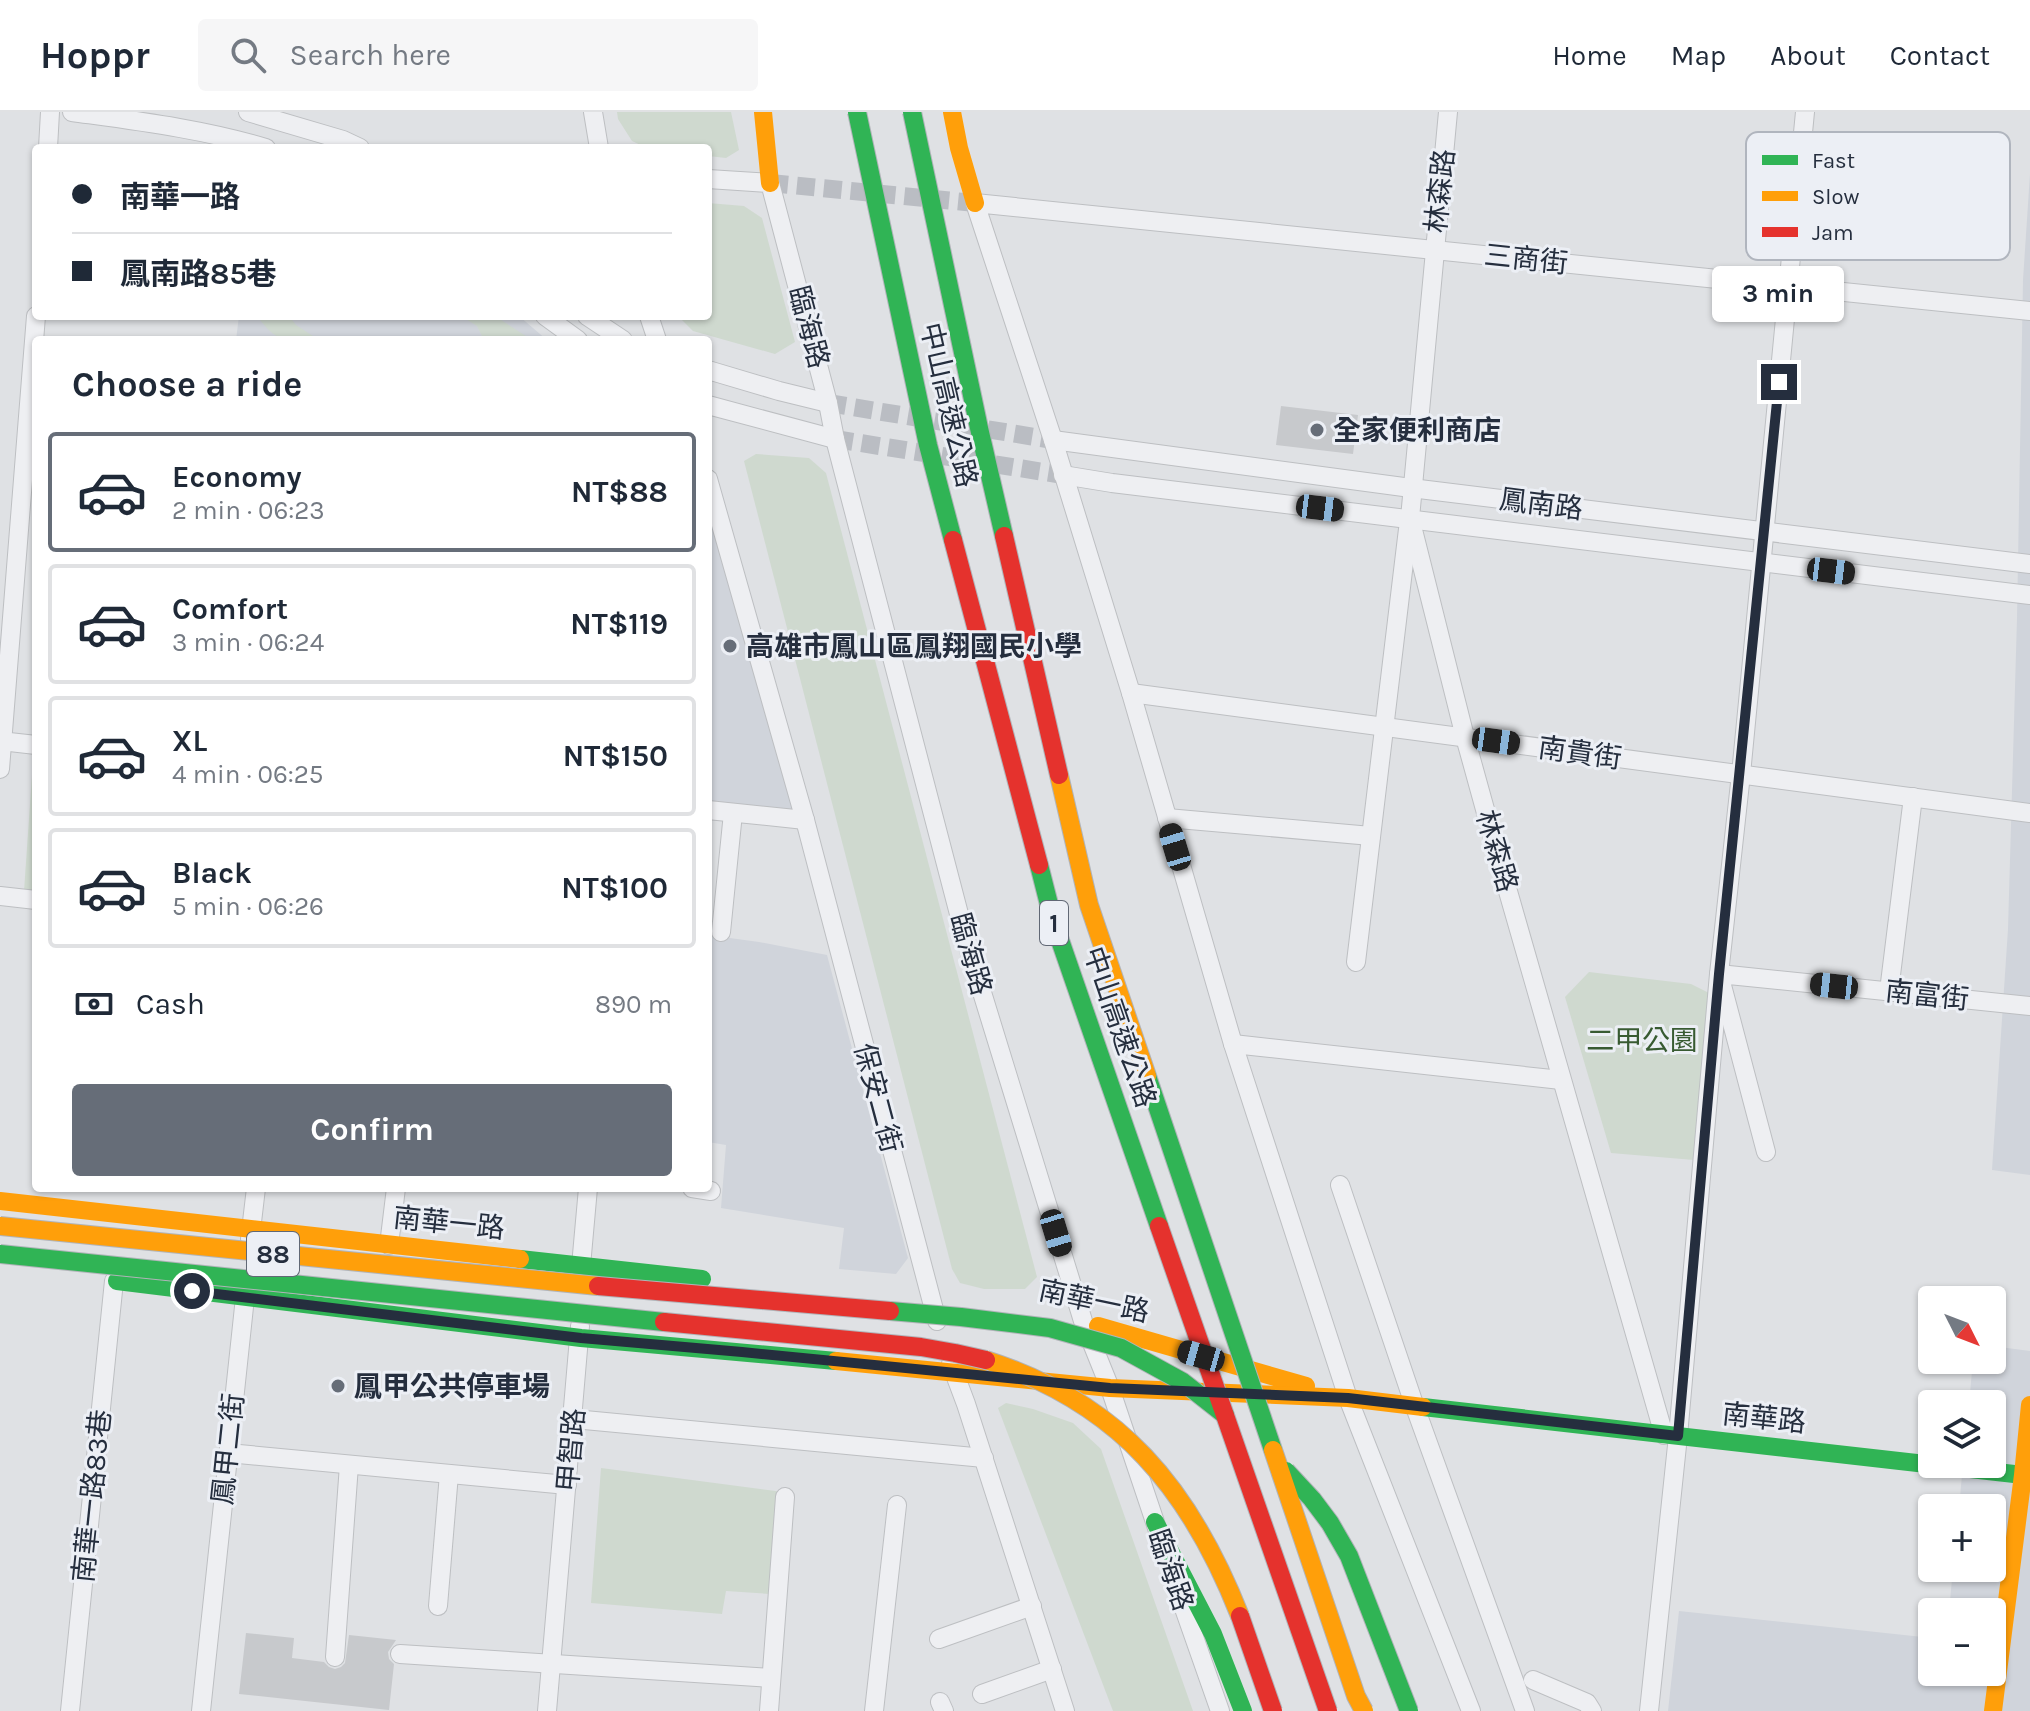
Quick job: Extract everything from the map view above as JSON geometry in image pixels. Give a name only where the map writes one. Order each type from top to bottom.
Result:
[{"type":"main road","points":[[763,112],[770,183]]},
{"type":"main road","name":"中山高速公路","points":[[857,112],[928,445],[1053,920],[1328,1711]]},
{"type":"main road","name":"中山高速公路","points":[[912,112],[979,428],[1089,905],[1356,1696],[1364,1711]]},
{"type":"main road","points":[[952,112],[975,203]]},
{"type":"main road","name":"南華一路","points":[[0,1201],[1083,1321],[1348,1398]]},
{"type":"main road","name":"88","points":[[0,1226],[546,1281],[961,1317],[1050,1328],[1121,1348],[1160,1368],[1204,1397],[1262,1446],[1312,1499],[1349,1556],[1409,1711]]},
{"type":"main road","name":"88","points":[[0,1254],[917,1347],[988,1361],[1048,1386],[1106,1423],[1140,1451],[1182,1501],[1208,1543],[1236,1602],[1273,1711]]},
{"type":"main road","points":[[0,1268],[581,1338],[1110,1388],[1348,1398]]},
{"type":"main road","name":"南華路","points":[[1348,1398],[2027,1476]]},
{"type":"main road","points":[[1993,1711],[2027,1476],[2030,1405]]},
{"type":"main road","points":[[1155,1522],[1213,1634],[1243,1711]]},
{"type":"street","points":[[48,144],[50,112]]},
{"type":"street","points":[[72,112],[170,126],[252,144]]},
{"type":"street","points":[[593,112],[598,144]]},
{"type":"street","name":"林森路","points":[[1448,112],[1410,518],[1465,737],[1561,1080],[1671,1436]]},
{"type":"street","points":[[1803,132],[1805,112]]},
{"type":"street","points":[[260,114],[352,144]]},
{"type":"street","points":[[712,179],[770,183]]},
{"type":"street","name":"臨海路","points":[[770,183],[965,937],[1083,1321],[1110,1388],[1220,1711]]},
{"type":"street","points":[[975,203],[1053,440],[1131,693],[1233,1044],[1348,1398],[1471,1711]]},
{"type":"street","name":"三商街","points":[[975,203],[2030,311]]},
{"type":"street","points":[[1649,1711],[1671,1436],[1741,774],[1791,260]]},
{"type":"street","points":[[550,320],[572,336]]},
{"type":"street","points":[[593,320],[617,336]]},
{"type":"street","points":[[0,769],[32,366]]},
{"type":"street","points":[[712,371],[828,403]]},
{"type":"street","points":[[712,406],[835,439]]},
{"type":"street","name":"鳳南路","points":[[1053,440],[1411,488],[2030,564]]},
{"type":"street","name":"鳳南路","points":[[1063,475],[2030,595]]},
{"type":"street","name":"保安二街","points":[[712,493],[805,820],[933,1305],[1065,1711]]},
{"type":"street","points":[[1356,962],[1410,518]]},
{"type":"street","name":"南貴街","points":[[1131,693],[2030,813]]},
{"type":"street","points":[[2,742],[32,745]]},
{"type":"street","points":[[1889,991],[1913,797]]},
{"type":"street","points":[[712,810],[805,820]]},
{"type":"street","points":[[721,932],[733,813]]},
{"type":"street","points":[[1167,818],[1371,836]]},
{"type":"street","points":[[0,896],[32,900]]},
{"type":"street","points":[[1719,974],[1766,1152]]},
{"type":"street","name":"南富街","points":[[1719,974],[2030,1006]]},
{"type":"street","points":[[1233,1044],[1561,1080]]},
{"type":"street","points":[[1340,1185],[1415,1407],[1525,1711]]},
{"type":"street","name":"鳳甲二街","points":[[201,1711],[256,1192]]},
{"type":"street","points":[[389,1245],[396,1192]]},
{"type":"street","name":"甲智路","points":[[547,1711],[581,1338],[579,1266],[588,1192]]},
{"type":"street","name":"南華一路83巷","points":[[70,1711],[114,1281]]},
{"type":"street","points":[[574,1419],[984,1458]]},
{"type":"street","points":[[228,1453],[567,1485]]},
{"type":"street","points":[[335,1657],[349,1465]]},
{"type":"street","points":[[438,1606],[449,1474]]},
{"type":"street","points":[[769,1711],[785,1497]]},
{"type":"street","points":[[874,1711],[897,1505]]},
{"type":"street","points":[[939,1639],[1032,1606]]},
{"type":"street","points":[[400,1654],[771,1678]]},
{"type":"street","points":[[982,1694],[1052,1669]]},
{"type":"street","points":[[1533,1680],[1587,1703],[1592,1711]]},
{"type":"shaded area","points":[[2030,174],[2030,1175],[1992,1170],[2008,929],[2023,280]]},
{"type":"shaded area","points":[[238,320],[524,320],[542,336],[236,336]]},
{"type":"shaded area","name":"高雄市鳳山區鳳翔國民小學","points":[[712,500],[798,819],[712,808]]},
{"type":"shaded area","points":[[712,936],[827,955],[908,1258],[896,1274],[839,1269],[844,1228],[721,1208],[726,1145],[712,1143]]},
{"type":"shaded area","points":[[2006,1348],[2030,1351],[2030,1711],[1668,1711],[1679,1611],[1918,1637],[1918,1686],[2006,1686],[2006,1598],[1950,1598],[1952,1582],[2006,1582],[2006,1494],[1960,1494],[1962,1478],[2006,1478],[2006,1390],[1970,1390],[1972,1374],[2006,1374]]},
{"type":"green space","points":[[617,112],[731,112],[739,150],[726,158],[712,156],[712,144],[638,144],[632,141]]},
{"type":"green space","points":[[712,203],[744,206],[762,218],[795,342],[775,354],[693,331],[682,320],[712,320]]},
{"type":"green space","points":[[260,320],[292,320],[313,336],[277,336]]},
{"type":"green space","points":[[467,320],[501,320],[526,336],[482,336],[477,326]]},
{"type":"green space","points":[[756,454],[809,458],[826,473],[1037,1277],[1025,1289],[984,1289],[960,1283],[952,1269],[744,461]]},
{"type":"green space","points":[[32,775],[32,892],[24,891]]},
{"type":"green space","name":"二甲公園","points":[[1589,972],[1691,984],[1709,993],[1694,1160],[1611,1153],[1565,997]]},
{"type":"green space","points":[[1006,1403],[1073,1423],[1101,1449],[1193,1711],[1113,1711],[998,1408]]},
{"type":"green space","points":[[601,1468],[791,1493],[785,1595],[726,1591],[722,1614],[591,1603]]},
{"type":"building","name":"全家便利商店","points":[[1281,406],[1358,415],[1353,454],[1276,445]]},
{"type":"building","points":[[246,1633],[294,1638],[292,1658],[324,1662],[335,1669],[345,1663],[349,1635],[396,1640],[388,1652],[394,1664],[389,1710],[239,1694]]},
{"type":"tunnel","points":[[770,183],[975,203]]},
{"type":"tunnel","points":[[828,403],[1053,440]]},
{"type":"tunnel","points":[[835,439],[1063,475]]},
{"type":"traffic: fast","points":[[857,112],[928,445],[953,540]]},
{"type":"traffic: fast","points":[[912,112],[1004,536]]},
{"type":"traffic: fast","points":[[1039,865],[1053,920],[1159,1226]]},
{"type":"traffic: fast","points":[[1147,1076],[1273,1450]]},
{"type":"traffic: fast","points":[[0,1254],[664,1322]]},
{"type":"traffic: fast","points":[[520,1259],[702,1279]]},
{"type":"traffic: fast","points":[[117,1281],[581,1338],[836,1361]]},
{"type":"traffic: fast","points":[[890,1311],[1050,1328],[1121,1348],[1183,1382],[1225,1415]]},
{"type":"traffic: fast","points":[[1423,1407],[2023,1475]]},
{"type":"traffic: fast","points":[[1286,1471],[1330,1523],[1349,1556],[1409,1711]]},
{"type":"traffic: fast","points":[[1155,1522],[1213,1634],[1243,1711]]},
{"type":"traffic: slow","points":[[763,112],[770,183]]},
{"type":"traffic: slow","points":[[952,112],[975,203]]},
{"type":"traffic: slow","points":[[1059,775],[1089,905],[1147,1076]]},
{"type":"traffic: slow","points":[[0,1201],[520,1259]]},
{"type":"traffic: slow","points":[[0,1226],[598,1286]]},
{"type":"traffic: slow","points":[[1098,1326],[1306,1386]]},
{"type":"traffic: slow","points":[[986,1360],[1033,1378],[1075,1400],[1112,1426],[1144,1456],[1198,1528],[1240,1616]]},
{"type":"traffic: slow","points":[[836,1361],[1110,1388],[1348,1398],[1423,1407]]},
{"type":"traffic: slow","points":[[1993,1711],[2030,1405]]},
{"type":"traffic: slow","points":[[1273,1450],[1356,1696],[1364,1711]]},
{"type":"traffic: jam","points":[[1004,536],[1059,775]]},
{"type":"traffic: jam","points":[[953,540],[1039,865]]},
{"type":"traffic: jam","points":[[1159,1226],[1328,1711]]},
{"type":"traffic: jam","points":[[598,1286],[890,1311]]},
{"type":"traffic: jam","points":[[664,1322],[921,1347],[986,1360]]},
{"type":"traffic: jam","points":[[1240,1616],[1273,1711]]},
{"type":"place","name":"全家便利商店","points":[[1317,430]]},
{"type":"place","name":"高雄市鳳山區鳳翔國民小學","points":[[730,646]]},
{"type":"place","name":"鳳甲公共停車場","points":[[338,1386]]},
{"type":"route","points":[[192,1291],[581,1338],[1110,1388],[1348,1398],[1678,1436],[1719,974],[1779,382]]}]
